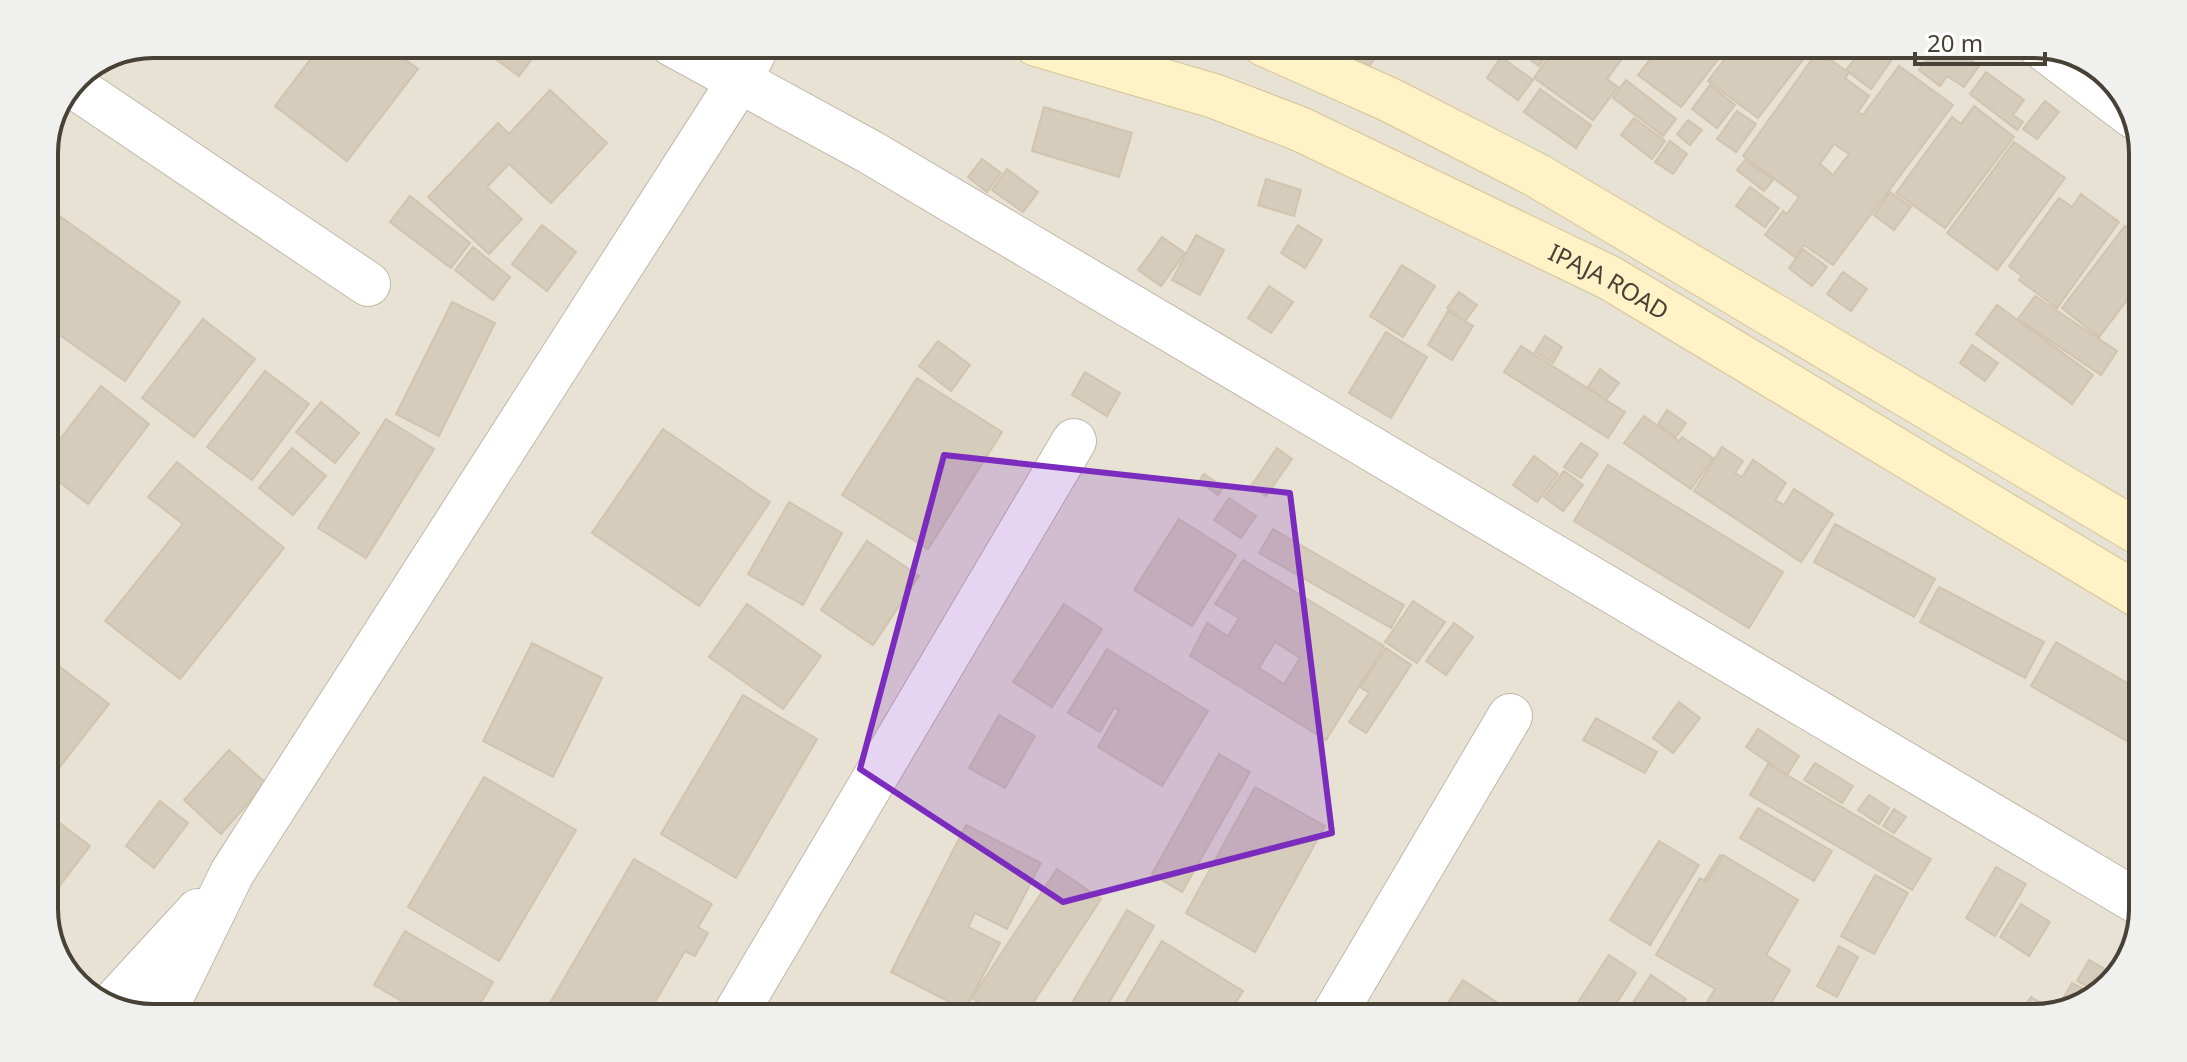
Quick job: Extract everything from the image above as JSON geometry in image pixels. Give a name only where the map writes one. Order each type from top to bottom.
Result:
[{"type":"main road","name":"IPAJA ROAD","points":[[1084,58],[1214,96],[1300,129],[1610,278],[2129,590]]},
{"type":"main road","points":[[1296,58],[1390,100],[1538,176],[2129,527]]},
{"type":"street","points":[[696,58],[870,152],[2129,897]]},
{"type":"street","points":[[168,1004],[232,873],[738,83],[751,58]]},
{"type":"street","points":[[2062,63],[2114,102]]},
{"type":"street","points":[[81,91],[368,284]]},
{"type":"street","points":[[741,1004],[1074,441]]},
{"type":"street","points":[[1340,1004],[1510,716]]},
{"type":"street","points":[[118,998],[232,873]]},
{"type":"highlighted area","points":[[944,455],[1290,493],[1332,833],[1063,902],[860,769]]},
{"type":"shaded area","points":[[2034,58],[2071,65],[2106,90],[2124,122],[2129,146],[2129,909],[2122,946],[2106,972],[2087,988],[2065,999],[2034,1004],[153,1004],[116,997],[81,972],[63,940],[58,916],[58,146],[65,116],[86,86],[116,65],[134,60]]},
{"type":"building","points":[[311,58],[403,58],[418,69],[347,161],[275,106]]},
{"type":"building","points":[[494,58],[532,58],[519,76]]},
{"type":"building","points":[[1348,58],[1374,58],[1367,70]]},
{"type":"building","points":[[1502,58],[1533,80],[1518,100],[1487,78]]},
{"type":"building","points":[[1528,58],[1544,58],[1539,66]]},
{"type":"building","points":[[1548,58],[1623,58],[1607,79],[1618,87],[1593,120],[1534,78]]},
{"type":"building","points":[[1651,58],[1719,58],[1681,107],[1638,75]]},
{"type":"building","points":[[1725,58],[1804,58],[1758,118],[1708,81]]},
{"type":"building","points":[[1813,58],[1828,58],[1849,73],[1845,78],[1869,96],[1858,112],[1863,115],[1899,66],[1953,105],[1833,265],[1804,245],[1795,257],[1765,235],[1783,211],[1787,214],[1799,197],[1743,156]],"holes":[[[1834,144],[1849,154],[1833,175],[1820,164]]]},
{"type":"building","points":[[1855,58],[1893,58],[1871,89],[1846,70]]},
{"type":"building","points":[[1928,58],[1968,58],[1979,66],[1964,87],[1947,76],[1940,86],[1919,70]]},
{"type":"building","points":[[1986,72],[2024,100],[2013,115],[2023,122],[2017,130],[1970,94]]},
{"type":"building","points":[[1626,80],[1676,119],[1663,136],[1613,98]]},
{"type":"building","points":[[1710,85],[1735,105],[1717,128],[1692,109]]},
{"type":"building","points":[[1540,89],[1591,125],[1576,148],[1524,112]]},
{"type":"building","points":[[550,90],[607,143],[551,203],[509,164],[487,187],[522,219],[489,254],[428,197],[498,123],[509,134]]},
{"type":"building","points":[[2045,101],[2059,112],[2037,139],[2023,129]]},
{"type":"building","points":[[1974,106],[2014,137],[1945,228],[1896,193],[1952,117],[1961,124]]},
{"type":"building","points":[[1044,107],[1132,133],[1119,177],[1032,151]]},
{"type":"building","points":[[1737,111],[1756,124],[1736,152],[1717,139]]},
{"type":"building","points":[[1634,118],[1665,141],[1652,159],[1621,135]]},
{"type":"building","points":[[1688,120],[1702,130],[1690,145],[1677,134]]},
{"type":"building","points":[[1670,141],[1687,154],[1673,174],[1655,162]]},
{"type":"building","points":[[2014,142],[2065,178],[1997,270],[1947,233]]},
{"type":"building","points":[[982,159],[1001,173],[987,192],[968,177]]},
{"type":"building","points":[[1745,160],[1773,180],[1764,191],[1737,170]]},
{"type":"building","points":[[1007,169],[1038,192],[1023,212],[992,190]]},
{"type":"building","points":[[1266,179],[1301,190],[1294,216],[1258,205]]},
{"type":"building","points":[[1750,187],[1779,208],[1765,227],[1736,206]]},
{"type":"building","points":[[1890,192],[1911,207],[1894,230],[1874,215]]},
{"type":"building","points":[[2081,194],[2119,222],[2057,308],[2019,280],[2022,276],[2009,266],[2059,198],[2072,207]]},
{"type":"building","points":[[410,196],[470,243],[451,268],[390,222]]},
{"type":"building","points":[[58,215],[180,302],[125,381],[58,334]]},
{"type":"building","points":[[542,225],[576,252],[547,291],[512,264]]},
{"type":"building","points":[[1298,225],[1322,240],[1305,268],[1281,253]]},
{"type":"building","points":[[2125,226],[2129,229],[2129,297],[2099,337],[2062,308]]},
{"type":"building","points":[[1196,235],[1224,250],[1200,295],[1172,280]]},
{"type":"building","points":[[1162,237],[1185,253],[1161,286],[1138,270]]},
{"type":"building","points":[[473,247],[510,277],[493,300],[455,270]]},
{"type":"building","points":[[1803,249],[1827,267],[1812,286],[1789,268]]},
{"type":"building","points":[[1402,265],[1435,286],[1403,337],[1370,316]]},
{"type":"building","points":[[1843,272],[1867,289],[1851,311],[1827,294]]},
{"type":"building","points":[[1269,286],[1293,302],[1271,333],[1248,318]]},
{"type":"building","points":[[1459,292],[1477,305],[1465,321],[1447,308]]},
{"type":"building","points":[[2035,296],[2117,351],[2101,375],[2018,319]]},
{"type":"building","points":[[452,302],[495,323],[439,436],[396,414]]},
{"type":"building","points":[[1997,305],[2093,375],[2072,404],[1976,334]]},
{"type":"building","points":[[1448,311],[1473,326],[1452,360],[1428,345]]},
{"type":"building","points":[[203,319],[255,359],[194,437],[142,398]]},
{"type":"building","points":[[1386,332],[1427,357],[1391,418],[1349,393]]},
{"type":"building","points":[[1545,336],[1562,347],[1553,363],[1535,352]]},
{"type":"building","points":[[938,341],[970,365],[951,391],[919,366]]},
{"type":"building","points":[[1972,345],[1998,363],[1985,381],[1960,363]]},
{"type":"building","points":[[1521,346],[1625,412],[1608,438],[1504,372]]},
{"type":"building","points":[[1600,369],[1619,383],[1606,400],[1588,387]]},
{"type":"building","points":[[265,371],[309,404],[252,480],[207,447]]},
{"type":"building","points":[[1085,372],[1120,393],[1107,416],[1072,395]]},
{"type":"building","points":[[917,378],[1002,432],[928,549],[842,495]]},
{"type":"building","points":[[101,386],[149,424],[88,504],[58,481],[58,442]]},
{"type":"building","points":[[321,402],[359,433],[335,463],[296,432]]},
{"type":"building","points":[[1667,410],[1686,423],[1676,437],[1658,424]]},
{"type":"building","points":[[1644,416],[1679,441],[1682,437],[1713,458],[1691,489],[1624,443]]},
{"type":"building","points":[[386,419],[434,449],[366,558],[318,528]]},
{"type":"building","points":[[663,429],[770,502],[699,606],[592,533]]},
{"type":"building","points":[[1581,443],[1598,454],[1581,478],[1564,467]]},
{"type":"building","points":[[1722,447],[1743,461],[1735,473],[1742,477],[1753,460],[1786,483],[1775,500],[1784,505],[1794,489],[1833,514],[1801,562],[1694,491]]},
{"type":"building","points":[[292,448],[326,476],[293,515],[259,488]]},
{"type":"building","points":[[1277,448],[1292,459],[1266,496],[1251,486]]},
{"type":"building","points":[[1534,456],[1558,474],[1537,502],[1513,485]]},
{"type":"building","points":[[177,462],[284,548],[180,679],[105,621],[183,524],[148,497]]},
{"type":"building","points":[[1608,465],[1783,572],[1749,628],[1574,521]]},
{"type":"building","points":[[1564,471],[1583,485],[1563,511],[1544,497]]},
{"type":"building","points":[[1204,474],[1223,487],[1218,495],[1199,481]]},
{"type":"building","points":[[1229,498],[1256,516],[1241,538],[1214,520]]},
{"type":"building","points":[[789,502],[842,533],[803,605],[748,574]]},
{"type":"building","points":[[1179,519],[1236,555],[1192,626],[1134,590]]},
{"type":"building","points":[[1835,524],[1935,579],[1914,617],[1814,562]]},
{"type":"building","points":[[1273,529],[1404,605],[1391,628],[1259,553]]},
{"type":"building","points":[[867,541],[919,576],[873,645],[821,610]]},
{"type":"building","points":[[1243,560],[1384,646],[1326,740],[1190,656],[1207,623],[1228,636],[1239,618],[1215,604]],"holes":[[[1275,642],[1300,658],[1284,684],[1259,668]]]},
{"type":"building","points":[[1939,587],[2044,642],[2025,678],[1920,622]]},
{"type":"building","points":[[1413,601],[1445,622],[1417,663],[1385,642]]},
{"type":"building","points":[[747,604],[821,656],[783,709],[709,657]]},
{"type":"building","points":[[1064,604],[1102,629],[1052,707],[1013,682]]},
{"type":"building","points":[[1454,623],[1473,637],[1446,675],[1426,661]]},
{"type":"building","points":[[2056,642],[2129,684],[2129,742],[2031,686]]},
{"type":"building","points":[[532,643],[602,678],[553,777],[483,741]]},
{"type":"building","points":[[1386,648],[1411,665],[1366,733],[1349,722],[1369,693],[1360,687]]},
{"type":"building","points":[[1107,649],[1208,711],[1162,786],[1098,747],[1119,710],[1114,708],[1100,732],[1068,713]]},
{"type":"building","points":[[58,666],[109,704],[58,769]]},
{"type":"building","points":[[743,695],[817,739],[736,878],[661,834]]},
{"type":"building","points":[[1679,702],[1700,718],[1673,753],[1653,738]]},
{"type":"building","points":[[999,715],[1035,736],[1005,788],[969,768]]},
{"type":"building","points":[[1596,718],[1657,752],[1645,773],[1583,740]]},
{"type":"building","points":[[1758,729],[1799,756],[1787,775],[1746,747]]},
{"type":"building","points":[[229,750],[266,783],[221,834],[184,800]]},
{"type":"building","points":[[1219,754],[1250,772],[1182,892],[1152,874]]},
{"type":"building","points":[[1815,763],[1853,786],[1842,803],[1804,780]]},
{"type":"building","points":[[1768,764],[1931,859],[1912,890],[1750,795]]},
{"type":"building","points":[[484,777],[576,830],[499,961],[408,907]]},
{"type":"building","points":[[1255,787],[1325,826],[1255,952],[1186,913]]},
{"type":"building","points":[[1869,795],[1889,808],[1879,824],[1858,810]]},
{"type":"building","points":[[160,801],[188,823],[154,868],[126,846]]},
{"type":"building","points":[[1758,808],[1832,851],[1814,881],[1740,838]]},
{"type":"building","points":[[1894,809],[1906,817],[1894,833],[1883,826]]},
{"type":"building","points":[[58,822],[90,846],[58,888]]},
{"type":"building","points":[[966,825],[1041,863],[1007,929],[975,913],[968,927],[1000,943],[968,1004],[953,1004],[891,972]]},
{"type":"building","points":[[1659,841],[1699,865],[1650,945],[1610,920]]},
{"type":"building","points":[[1720,855],[1792,900],[1769,938],[1697,892]]},
{"type":"building","points":[[1723,855],[1798,900],[1766,955],[1790,970],[1771,1004],[1706,1004],[1715,989],[1656,955],[1700,878],[1707,882]]},
{"type":"building","points":[[634,859],[712,904],[698,927],[708,933],[695,956],[685,951],[655,1002],[658,1004],[550,1003]]},
{"type":"building","points":[[1996,867],[2026,884],[1995,936],[1966,918]]},
{"type":"building","points":[[1057,869],[1101,899],[1032,1004],[981,1004],[972,998]]},
{"type":"building","points":[[1875,875],[1908,893],[1874,954],[1841,936]]},
{"type":"building","points":[[2021,904],[2050,922],[2029,956],[2000,937]]},
{"type":"building","points":[[1127,910],[1154,926],[1108,1004],[1071,1004]]},
{"type":"building","points":[[405,931],[493,982],[480,1004],[407,1004],[374,985]]},
{"type":"building","points":[[1162,941],[1243,991],[1235,1004],[1124,1004]]},
{"type":"building","points":[[1839,946],[1858,957],[1837,997],[1817,986]]},
{"type":"building","points":[[1609,955],[1636,973],[1616,1004],[1577,1004]]},
{"type":"building","points":[[2089,960],[2107,970],[2088,987],[2077,981]]},
{"type":"building","points":[[1651,975],[1686,999],[1683,1004],[1632,1004]]},
{"type":"building","points":[[1463,980],[1500,1004],[1447,1004]]},
{"type":"building","points":[[2072,983],[2084,989],[2076,994],[2062,1000]]},
{"type":"building","points":[[2031,997],[2041,1003],[2034,1004],[2027,1004]]}]
